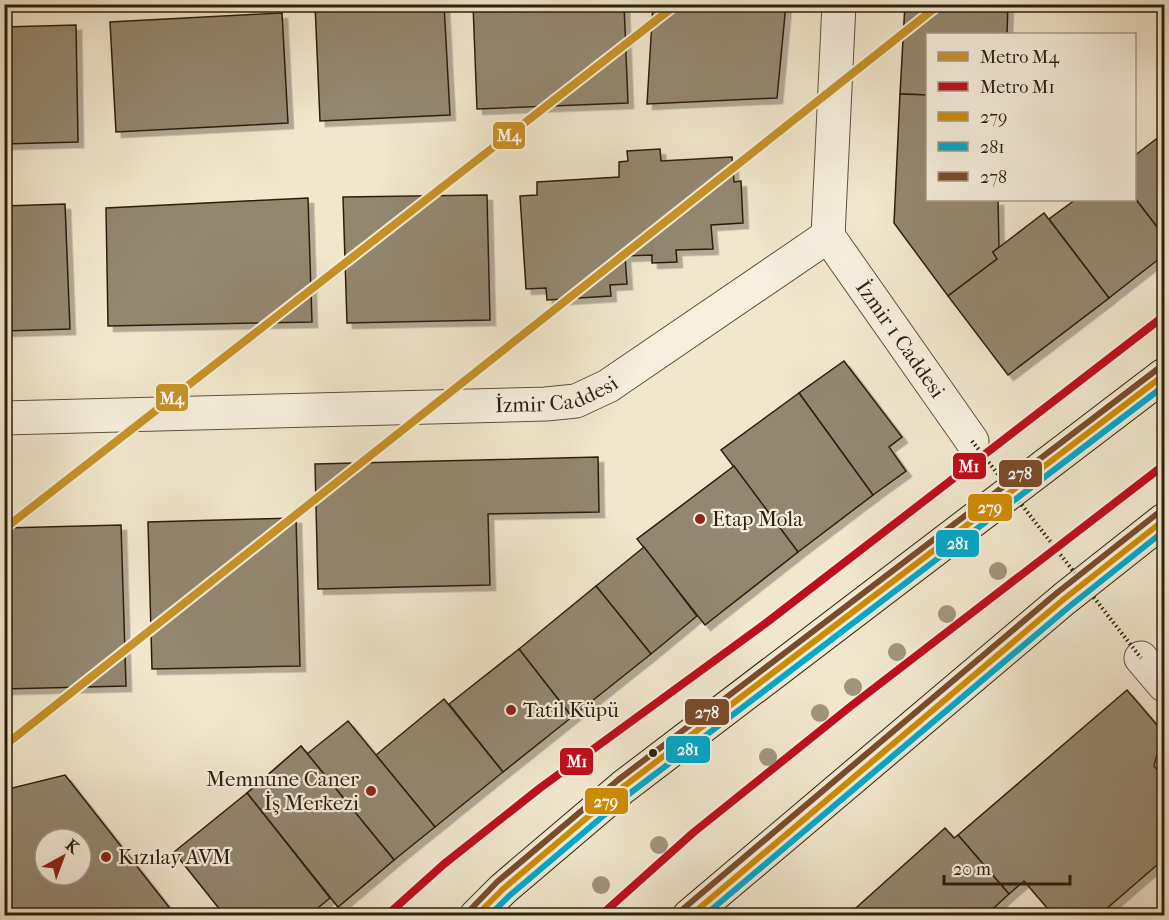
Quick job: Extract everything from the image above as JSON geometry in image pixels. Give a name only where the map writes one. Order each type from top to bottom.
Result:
[{"type":"main road","points":[[476,915],[503,889],[623,788],[1164,375]]},
{"type":"main road","points":[[689,915],[1064,599],[1164,520]]},
{"type":"street","points":[[828,237],[839,4]]},
{"type":"street","name":"İzmir Caddesi","points":[[4,418],[546,404],[576,401],[608,386],[828,237]]},
{"type":"street","name":"İzmir 1 Caddesi","points":[[828,237],[972,441]]},
{"type":"street","points":[[1141,658],[1164,685]]},
{"type":"path","points":[[972,441],[1141,658]]},
{"type":"building","points":[[315,4],[444,4],[450,115],[320,121]]},
{"type":"building","points":[[473,4],[624,4],[628,103],[477,109]]},
{"type":"building","points":[[653,4],[786,4],[777,98],[647,104]]},
{"type":"building","points":[[905,4],[1008,4],[1007,33],[926,33],[926,95],[900,94]]},
{"type":"building","points":[[282,13],[288,123],[116,132],[110,22]]},
{"type":"building","points":[[76,25],[78,142],[4,144],[4,27]]},
{"type":"building","points":[[900,94],[926,95],[926,201],[998,201],[999,247],[993,252],[997,259],[948,296],[894,223]]},
{"type":"building","points":[[1164,133],[1164,236],[1136,200],[1136,154]]},
{"type":"building","points":[[660,149],[661,161],[732,157],[734,182],[741,181],[743,223],[711,225],[713,249],[676,250],[677,262],[652,263],[652,255],[625,256],[627,284],[610,285],[611,296],[547,300],[546,288],[526,289],[520,196],[537,195],[537,182],[619,177],[619,162],[628,161],[627,151]]},
{"type":"building","points":[[487,195],[490,320],[347,323],[343,197]]},
{"type":"building","points":[[308,198],[312,322],[108,326],[106,208]]},
{"type":"building","points":[[1136,200],[1164,236],[1164,255],[1109,298],[1049,219],[1074,201]]},
{"type":"building","points":[[65,204],[70,329],[4,331],[4,206]]},
{"type":"building","points":[[1044,213],[1109,298],[1008,375],[948,296],[997,259],[993,252]]},
{"type":"building","points":[[844,361],[902,437],[889,447],[906,471],[873,495],[799,393]]},
{"type":"building","points":[[799,393],[873,495],[798,552],[721,450]]},
{"type":"building","points":[[598,457],[599,512],[488,514],[490,585],[318,589],[315,464]]},
{"type":"building","points":[[734,466],[798,552],[705,625],[637,539]]},
{"type":"building","points":[[296,518],[300,666],[152,669],[148,522]]},
{"type":"building","points":[[121,525],[126,686],[4,689],[4,528]]},
{"type":"building","points":[[644,547],[697,616],[651,654],[596,586]]},
{"type":"building","points":[[596,586],[651,654],[572,717],[519,649]]},
{"type":"building","name":"Tatil Küpü","points":[[519,649],[572,717],[503,772],[449,704]]},
{"type":"building","points":[[1127,690],[1163,732],[1154,766],[1164,777],[1164,859],[1098,916],[1054,916],[1024,881],[1009,894],[958,835]]},
{"type":"building","points":[[444,699],[503,772],[435,827],[376,755]]},
{"type":"building","name":"Memnune Caner İş Merkezi","points":[[348,721],[435,827],[394,860],[307,754]]},
{"type":"building","points":[[301,746],[394,860],[338,907],[247,793]]},
{"type":"building","points":[[301,746],[394,860],[338,907],[247,793]]},
{"type":"building","name":"Kızılay AVM","points":[[65,775],[176,916],[4,916],[4,790]]},
{"type":"building","points":[[247,793],[330,898],[308,916],[225,916],[174,852]]},
{"type":"building","points":[[945,828],[954,838],[958,835],[1009,894],[985,916],[847,916]]},
{"type":"metro line","name":"M4","points":[[4,529],[677,4]]},
{"type":"metro line","name":"M4","points":[[4,746],[940,4]]},
{"type":"metro line","name":"M1","points":[[386,916],[444,864],[540,788],[766,623],[1164,316]]},
{"type":"metro line","name":"M1","points":[[600,916],[694,832],[851,706],[1164,465]]},
{"type":"transit line","name":"278","points":[[470,910],[497,882],[618,780],[1159,368]]},
{"type":"transit line","name":"279","points":[[476,916],[503,889],[623,787],[1164,375]]},
{"type":"transit line","name":"281","points":[[489,916],[509,896],[629,794],[1164,386]]},
{"type":"transit line","name":"278","points":[[683,909],[1058,592],[1158,513]]},
{"type":"transit line","name":"279","points":[[690,916],[1064,599],[1164,520]]},
{"type":"transit line","name":"281","points":[[704,916],[1070,606],[1164,531]]},
{"type":"place","name":"Etap Mola","points":[[700,519]]},
{"type":"place","name":"Tatil Küpü","points":[[511,710]]},
{"type":"place","name":"Memnune Caner İş Merkezi","points":[[371,791]]},
{"type":"place","name":"Kızılay AVM","points":[[106,857]]}]
